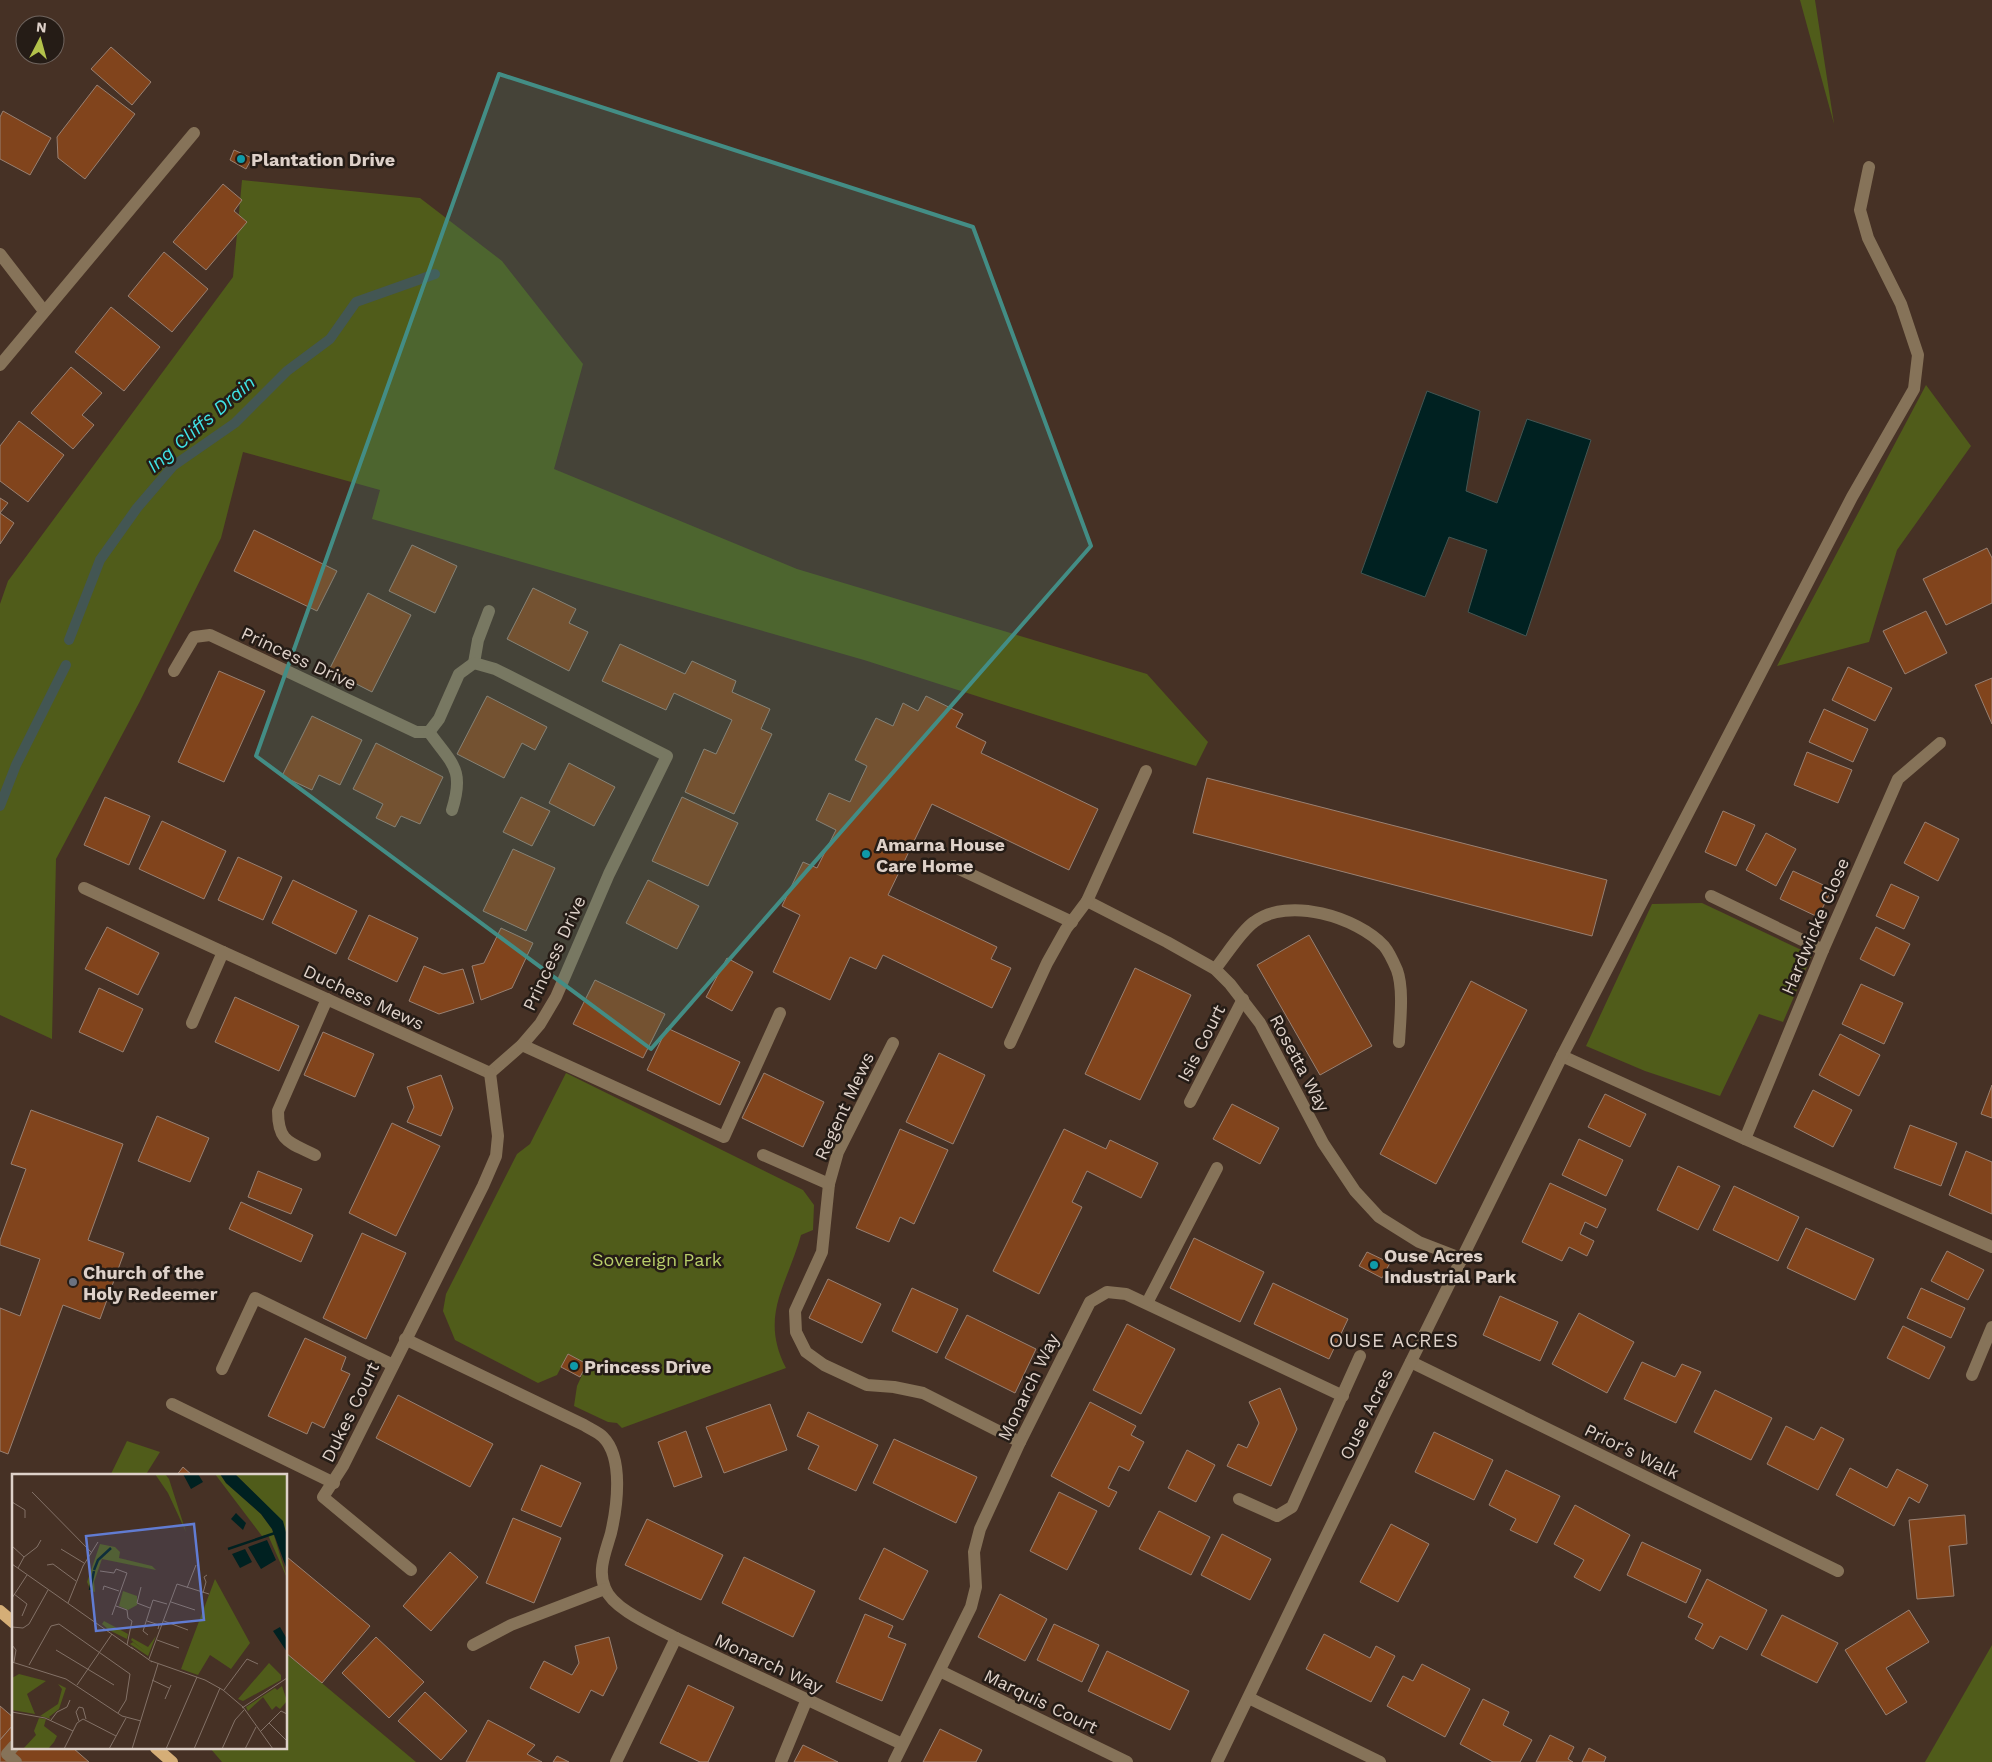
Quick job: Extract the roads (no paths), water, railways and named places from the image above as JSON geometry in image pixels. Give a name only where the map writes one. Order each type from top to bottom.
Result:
[{"type":"main road","points":[[0,1611],[12,1621]]},
{"type":"main road","points":[[158,1750],[172,1762]]},
{"type":"street","points":[[0,365],[194,133]]},
{"type":"street","name":"Ouse Acres","points":[[1217,1762],[1562,1056],[1829,541],[1914,389],[1918,355],[1901,304],[1868,238],[1860,210],[1869,167]]},
{"type":"street","points":[[0,254],[44,311]]},
{"type":"street","points":[[452,810],[458,792],[458,772],[428,732],[439,719],[459,674],[474,664],[478,640],[489,611]]},
{"type":"street","name":"Princess Drive","points":[[174,672],[194,637],[210,635],[416,732],[428,732]]},
{"type":"street","name":"Princess Drive","points":[[474,664],[496,668],[667,756],[609,874],[556,997],[540,1024],[522,1044],[490,1073]]},
{"type":"street","name":"Hardwicke Close","points":[[1745,1139],[1823,950],[1898,779],[1940,743]]},
{"type":"street","points":[[1010,1043],[1047,962],[1087,901],[1146,771]]},
{"type":"street","points":[[953,866],[1072,922]]},
{"type":"street","name":"Duchess Mews","points":[[84,888],[490,1073]]},
{"type":"street","points":[[1711,896],[1823,950]]},
{"type":"street","name":"Rosetta Way","points":[[1087,901],[1167,942],[1214,969],[1243,1000],[1260,1023],[1323,1144],[1355,1191],[1379,1217],[1411,1237],[1463,1259]]},
{"type":"street","points":[[1214,969],[1253,922],[1266,916],[1298,908],[1326,914],[1358,928],[1384,946],[1398,971],[1401,1005],[1399,1042]]},
{"type":"street","points":[[192,1023],[223,952]]},
{"type":"street","points":[[314,1155],[284,1140],[278,1128],[278,1111],[327,999]]},
{"type":"street","name":"Isis Court","points":[[1190,1102],[1243,1000]]},
{"type":"street","points":[[522,1044],[724,1137],[780,1013]]},
{"type":"street","name":"Regent Mews","points":[[892,1043],[838,1152],[829,1184],[822,1252],[795,1311],[796,1332],[806,1352],[824,1365],[867,1385],[894,1387],[923,1393],[1020,1442]]},
{"type":"street","points":[[1562,1056],[1745,1139],[1992,1247]]},
{"type":"street","points":[[490,1073],[498,1136],[496,1156],[479,1194],[405,1339],[584,1425],[604,1438],[615,1460],[618,1494],[611,1530],[601,1565],[605,1589],[620,1607],[676,1638],[616,1762]]},
{"type":"street","name":"Regent Mews","points":[[763,1154],[829,1184]]},
{"type":"street","points":[[1147,1303],[1217,1168]]},
{"type":"street","name":"Monarch Way","points":[[894,1762],[971,1607],[976,1588],[974,1552],[980,1529],[1020,1442],[1090,1302],[1107,1292],[1126,1294],[1343,1396]]},
{"type":"street","points":[[222,1369],[255,1298],[393,1365]]},
{"type":"street","points":[[1972,1375],[1992,1327]]},
{"type":"street","name":"Dukes Court","points":[[405,1339],[334,1483],[322,1497],[411,1570]]},
{"type":"street","points":[[1239,1499],[1277,1516],[1292,1507],[1360,1356]]},
{"type":"street","name":"Prior's Walk","points":[[1411,1362],[1838,1571]]},
{"type":"street","points":[[172,1404],[334,1483]]},
{"type":"street","points":[[473,1645],[511,1626],[605,1589]]},
{"type":"street","name":"Monarch Way","points":[[676,1638],[902,1744]]},
{"type":"street","name":"Marquis Court","points":[[940,1671],[1127,1762]]},
{"type":"street","points":[[1249,1698],[1380,1762]]},
{"type":"street","points":[[781,1762],[807,1700]]},
{"type":"street","points":[[12,1748],[7,1754],[16,1762]]},
{"type":"water","points":[[1427,391],[1480,411],[1466,491],[1497,503],[1527,419],[1591,440],[1526,636],[1468,612],[1487,550],[1449,537],[1425,597],[1361,573]]},
{"type":"waterway","name":"Ing Cliffs Drain","points":[[69,640],[100,560],[137,508],[173,466],[235,423],[287,371],[330,339],[356,302],[435,274]]},
{"type":"waterway","name":"Ing Cliffs Drain","points":[[0,806],[16,765],[66,665]]},
{"type":"place","name":"Plantation Drive","points":[[241,159]]},
{"type":"place","name":"Amarna House Care Home","points":[[866,854]]},
{"type":"place","name":"Ouse Acres Industrial Park","points":[[1374,1265]]},
{"type":"place","name":"Church of the Holy Redeemer","points":[[73,1282]]},
{"type":"place","name":"Princess Drive","points":[[574,1366]]},
{"type":"district","name":"OUSE ACRES","points":[[1394,1340]]},
{"type":"park label","name":"Sovereign Park","points":[[657,1259]]}]
